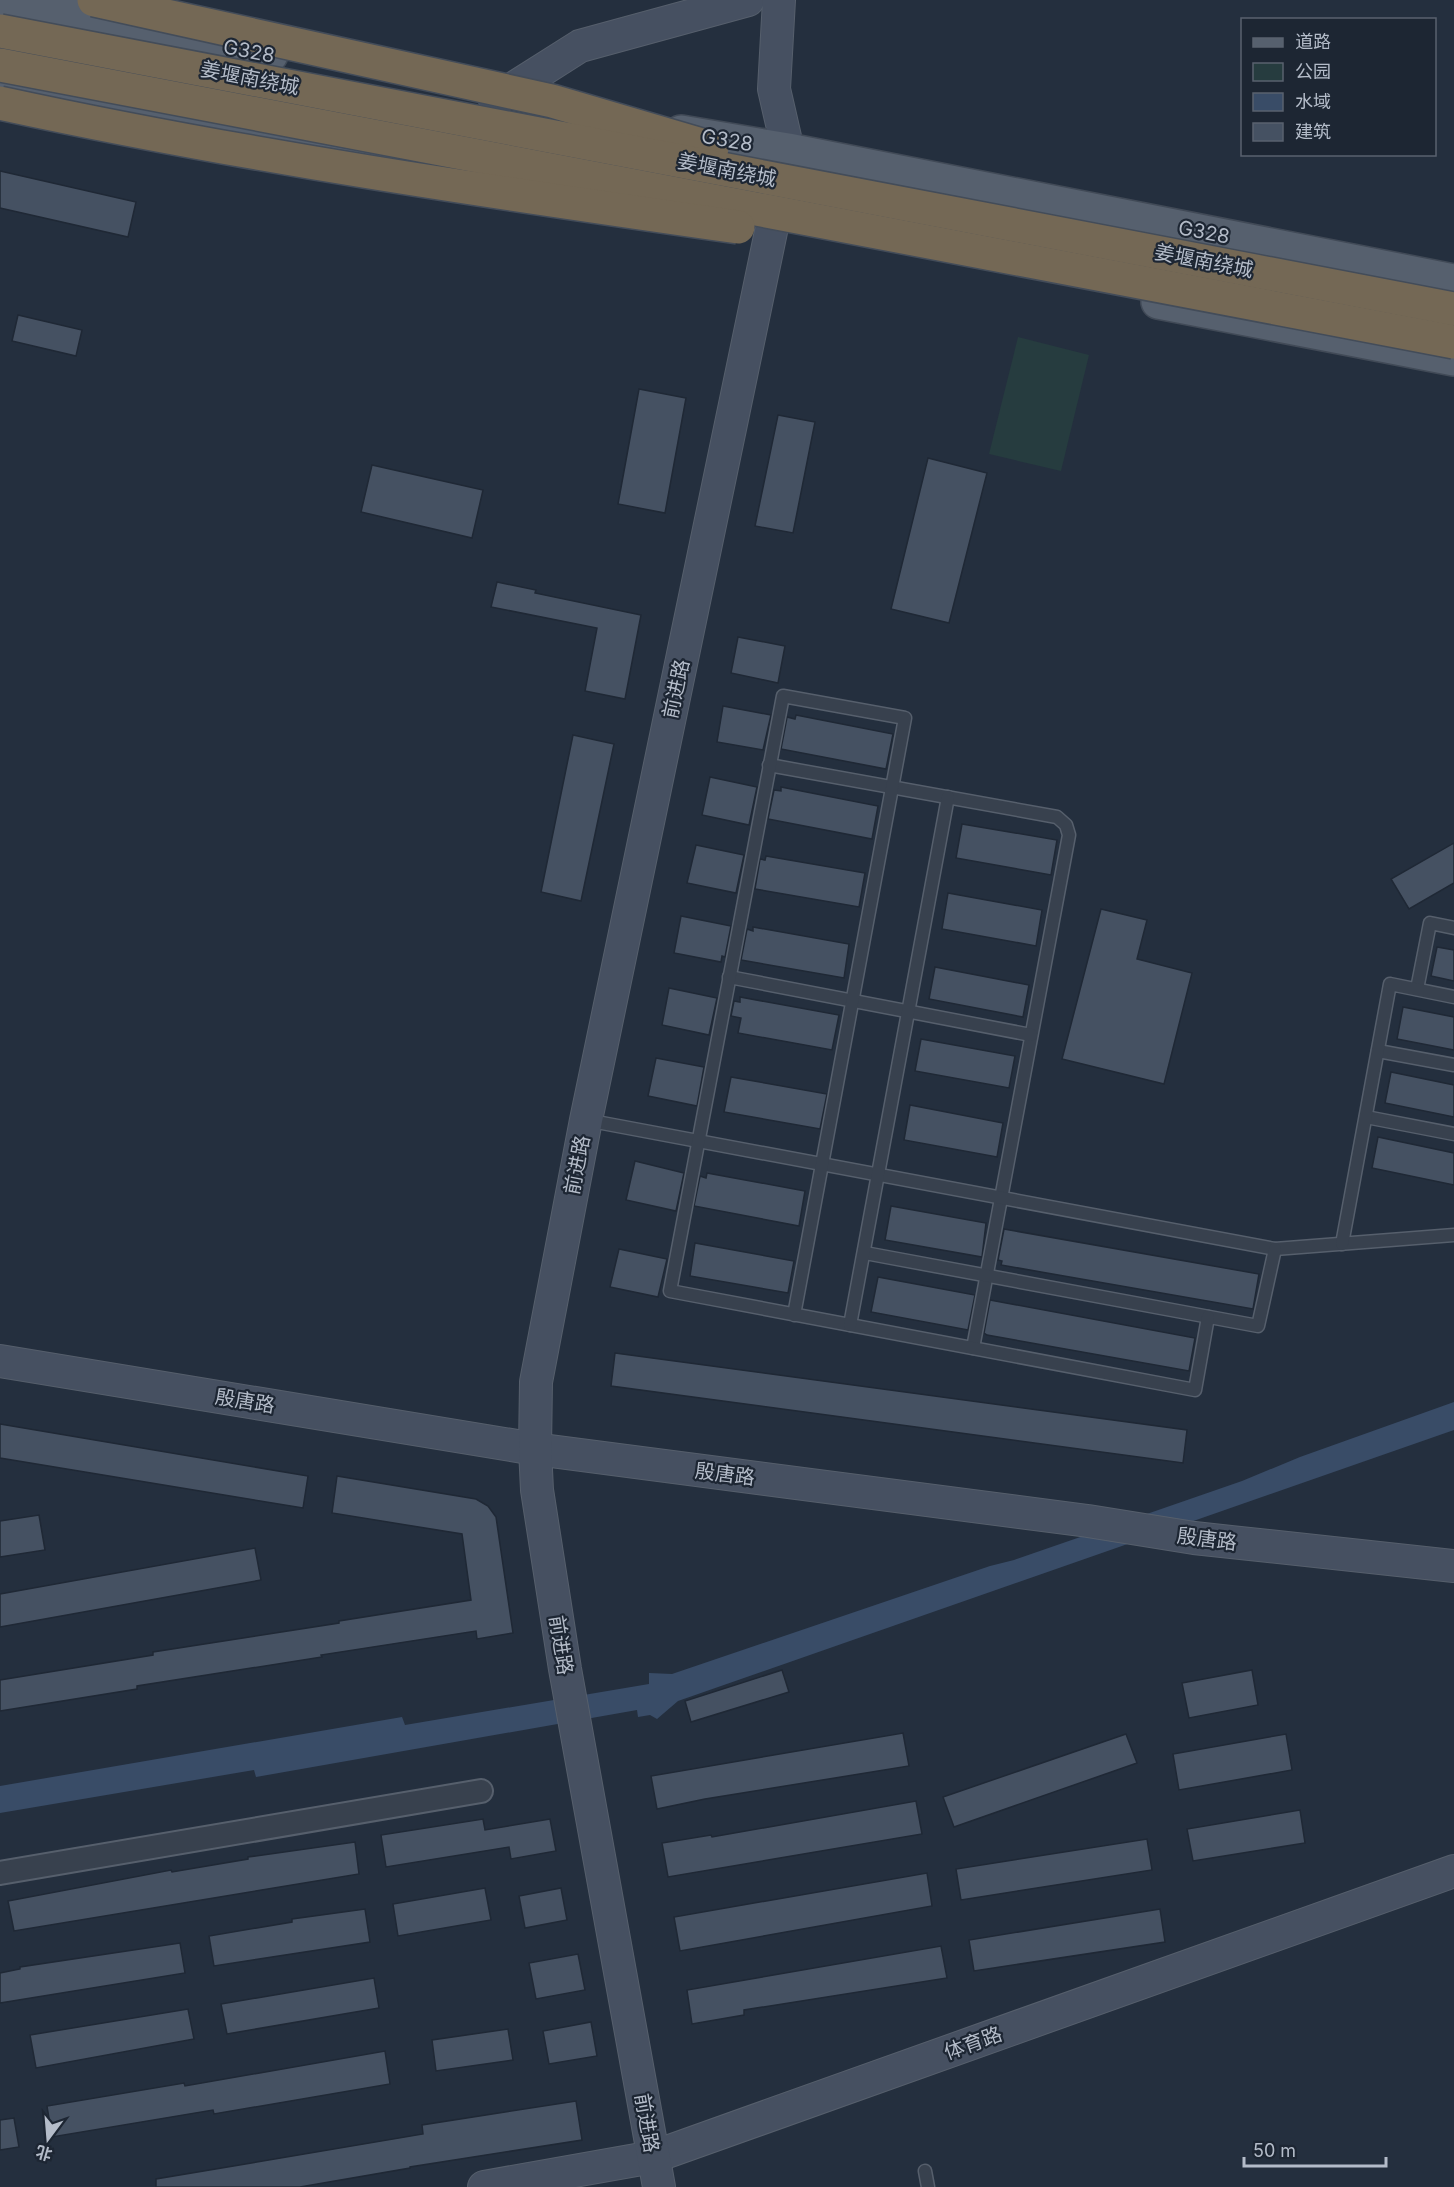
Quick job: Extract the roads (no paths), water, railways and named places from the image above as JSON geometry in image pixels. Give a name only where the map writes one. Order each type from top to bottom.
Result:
[{"type":"highway","points":[[94,0],[552,101],[904,204]]},
{"type":"highway","name":"姜堰南绕城","points":[[0,31],[1454,309]]},
{"type":"highway","name":"姜堰南绕城","points":[[0,65],[1454,342]]},
{"type":"highway","points":[[0,103],[126,130],[368,171],[621,210],[1159,286]]},
{"type":"main road","name":"G328","points":[[0,1],[495,100],[788,150],[1454,281]]},
{"type":"main road","points":[[0,87],[773,229],[1454,359]]},
{"type":"street","points":[[779,0],[774,89],[788,150]]},
{"type":"street","points":[[495,100],[580,46],[739,1]]},
{"type":"street","name":"前进路","points":[[659,2187],[565,1669],[537,1490],[536,1382],[586,1120],[788,150]]},
{"type":"street","name":"殷唐路","points":[[0,1361],[535,1449],[1088,1521],[1194,1538],[1454,1566]]},
{"type":"street","points":[[0,1873],[481,1791]]},
{"type":"street","name":"体育路","points":[[484,2187],[654,2157],[1454,1870]]},
{"type":"lane","points":[[794,1315],[904,718],[783,696],[670,1291],[794,1315],[1195,1390],[1208,1317]]},
{"type":"lane","points":[[769,765],[1057,817],[1066,825],[1069,835],[973,1348]]},
{"type":"lane","points":[[850,1325],[948,798]]},
{"type":"lane","points":[[1417,989],[1430,923],[1454,928]]},
{"type":"lane","points":[[729,977],[1031,1035]]},
{"type":"lane","points":[[1342,1244],[1390,984],[1454,997]]},
{"type":"lane","points":[[1378,1051],[1454,1065]]},
{"type":"lane","points":[[1366,1117],[1454,1134]]},
{"type":"lane","points":[[586,1120],[1275,1250],[1454,1234]]},
{"type":"lane","points":[[865,1253],[1258,1326],[1275,1250]]},
{"type":"lane","points":[[925,2171],[928,2187]]},
{"type":"water","points":[[1454,1402],[1454,1430],[678,1701],[657,1719],[650,1715],[638,1717],[637,1710],[256,1777],[254,1770],[0,1813],[0,1786],[402,1717],[405,1725],[649,1684],[649,1673],[672,1674],[990,1566],[1014,1560],[1242,1481],[1300,1457]]}]
